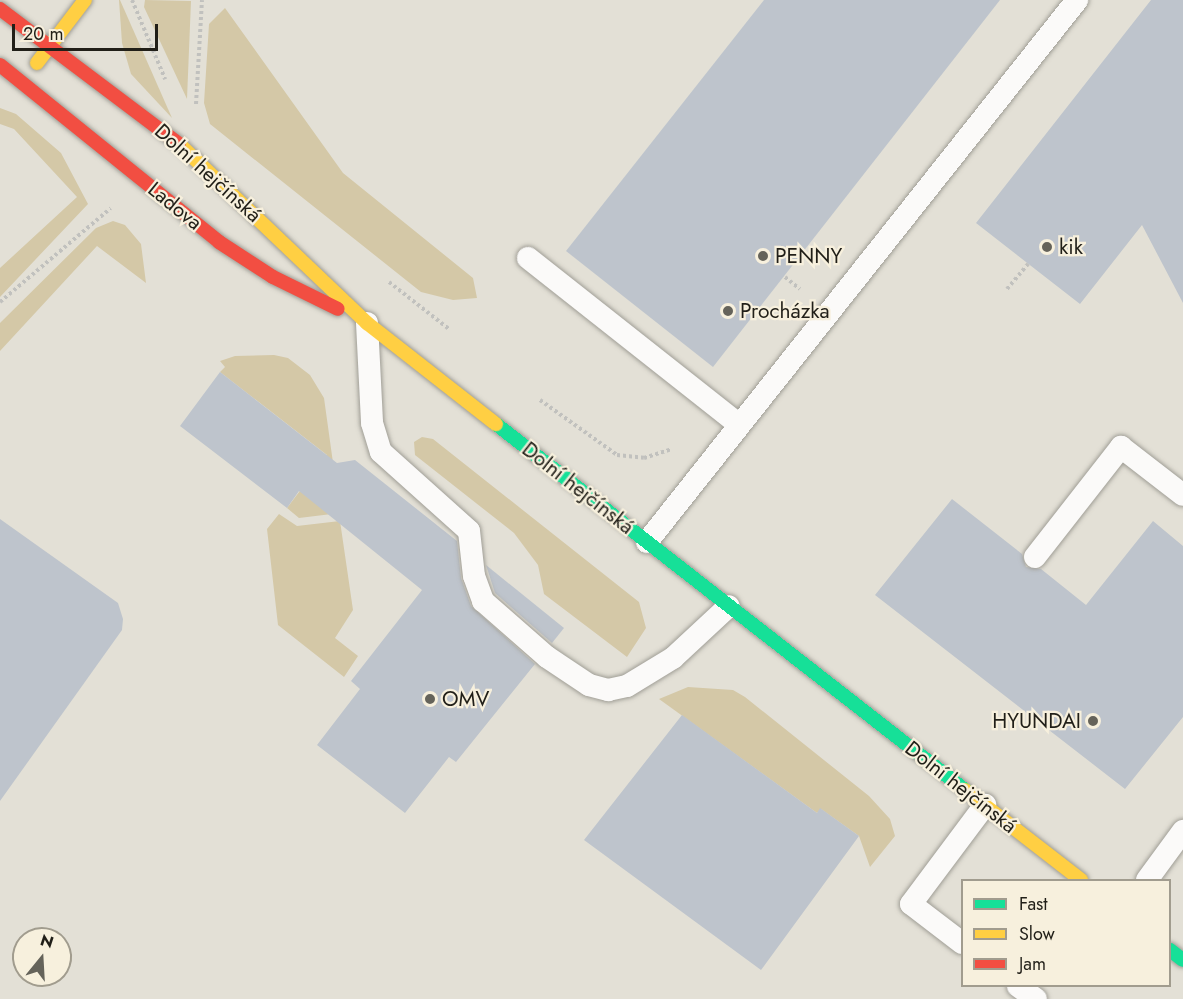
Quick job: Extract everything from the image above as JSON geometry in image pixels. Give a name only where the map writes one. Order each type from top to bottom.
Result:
[{"type":"main road","points":[[21,82],[86,0]]},
{"type":"main road","points":[[0,9],[50,46]]},
{"type":"main road","name":"Dolní hejčínská","points":[[50,46],[188,151],[367,322],[1080,879]]},
{"type":"main road","name":"Ladova","points":[[0,65],[219,242],[273,277],[367,322]]},
{"type":"main road","points":[[1171,951],[1183,960]]},
{"type":"lane","points":[[647,542],[738,424],[1077,0]]},
{"type":"lane","points":[[528,258],[738,424]]},
{"type":"lane","points":[[367,322],[372,423],[381,452],[469,531],[474,576],[483,601],[547,657],[589,685],[608,690],[627,686],[672,658],[729,606]]},
{"type":"lane","points":[[1035,557],[1121,447],[1183,495]]},
{"type":"lane","points":[[961,942],[911,904],[985,805]]},
{"type":"lane","points":[[1148,879],[1183,831]]},
{"type":"lane","points":[[1019,987],[1036,999]]},
{"type":"path","points":[[132,0],[167,82]]},
{"type":"path","points":[[192,113],[202,0]]},
{"type":"path","points":[[0,302],[112,207]]},
{"type":"path","points":[[1007,290],[1028,264]]},
{"type":"path","points":[[379,274],[453,332]]},
{"type":"path","points":[[536,397],[600,445],[633,458],[672,449],[713,404]]},
{"type":"shaded area","points":[[119,0],[172,118],[131,74],[122,43]]},
{"type":"shaded area","points":[[145,0],[191,1],[187,99],[144,7]]},
{"type":"shaded area","points":[[225,8],[343,173],[473,278],[477,298],[453,300],[421,292],[210,124],[204,103],[209,24]]},
{"type":"shaded area","points":[[0,108],[16,114],[61,153],[88,204],[0,297],[0,268],[77,197],[14,129],[0,124]]},
{"type":"shaded area","points":[[113,221],[125,225],[141,244],[146,283],[97,246],[0,351],[0,323],[96,228]]},
{"type":"shaded area","points":[[274,355],[288,358],[310,375],[324,398],[340,513],[299,518],[287,508],[327,455],[220,372],[225,367],[220,361],[235,356]]},
{"type":"shaded area","points":[[422,437],[433,439],[639,602],[646,628],[627,657],[544,594],[538,565],[514,533],[415,455],[414,442]]},
{"type":"shaded area","points":[[279,514],[297,526],[340,521],[353,610],[335,638],[358,656],[344,677],[278,625],[267,529]]},
{"type":"shaded area","points":[[688,687],[733,690],[745,697],[869,796],[890,819],[895,836],[870,867],[859,836],[821,809],[817,813],[659,699]]},
{"type":"building","points":[[764,0],[1000,0],[713,367],[566,251]]},
{"type":"building","points":[[1151,0],[1183,0],[1183,303],[1142,225],[1080,304],[976,223]]},
{"type":"building","points":[[220,372],[337,463],[355,460],[457,541],[461,578],[471,606],[535,664],[456,762],[449,757],[405,813],[317,745],[360,689],[351,681],[422,590],[299,491],[287,508],[180,426]]},
{"type":"building","points":[[952,499],[1022,554],[1026,567],[1041,569],[1086,605],[1153,521],[1183,546],[1183,717],[1125,789],[875,595]]},
{"type":"building","points":[[0,519],[118,603],[123,619],[122,630],[0,801]]},
{"type":"building","points":[[486,565],[564,628],[552,643],[495,593]]},
{"type":"building","points":[[682,715],[817,813],[820,808],[859,836],[761,970],[584,840]]},
{"type":"traffic: fast","points":[[496,424],[965,790]]},
{"type":"traffic: fast","points":[[1171,951],[1183,960]]},
{"type":"traffic: slow","points":[[37,63],[85,0]]},
{"type":"traffic: slow","points":[[179,144],[367,323],[496,424]]},
{"type":"traffic: slow","points":[[965,790],[1080,879]]},
{"type":"traffic: jam","points":[[0,9],[179,144]]},
{"type":"traffic: jam","points":[[0,65],[219,242],[273,277],[338,309]]},
{"type":"place","name":"kik","points":[[1047,247]]},
{"type":"place","name":"PENNY","points":[[763,256]]},
{"type":"place","name":"Procházka","points":[[728,311]]},
{"type":"place","name":"OMV","points":[[430,699]]},
{"type":"place","name":"HYUNDAI","points":[[1093,721]]}]
